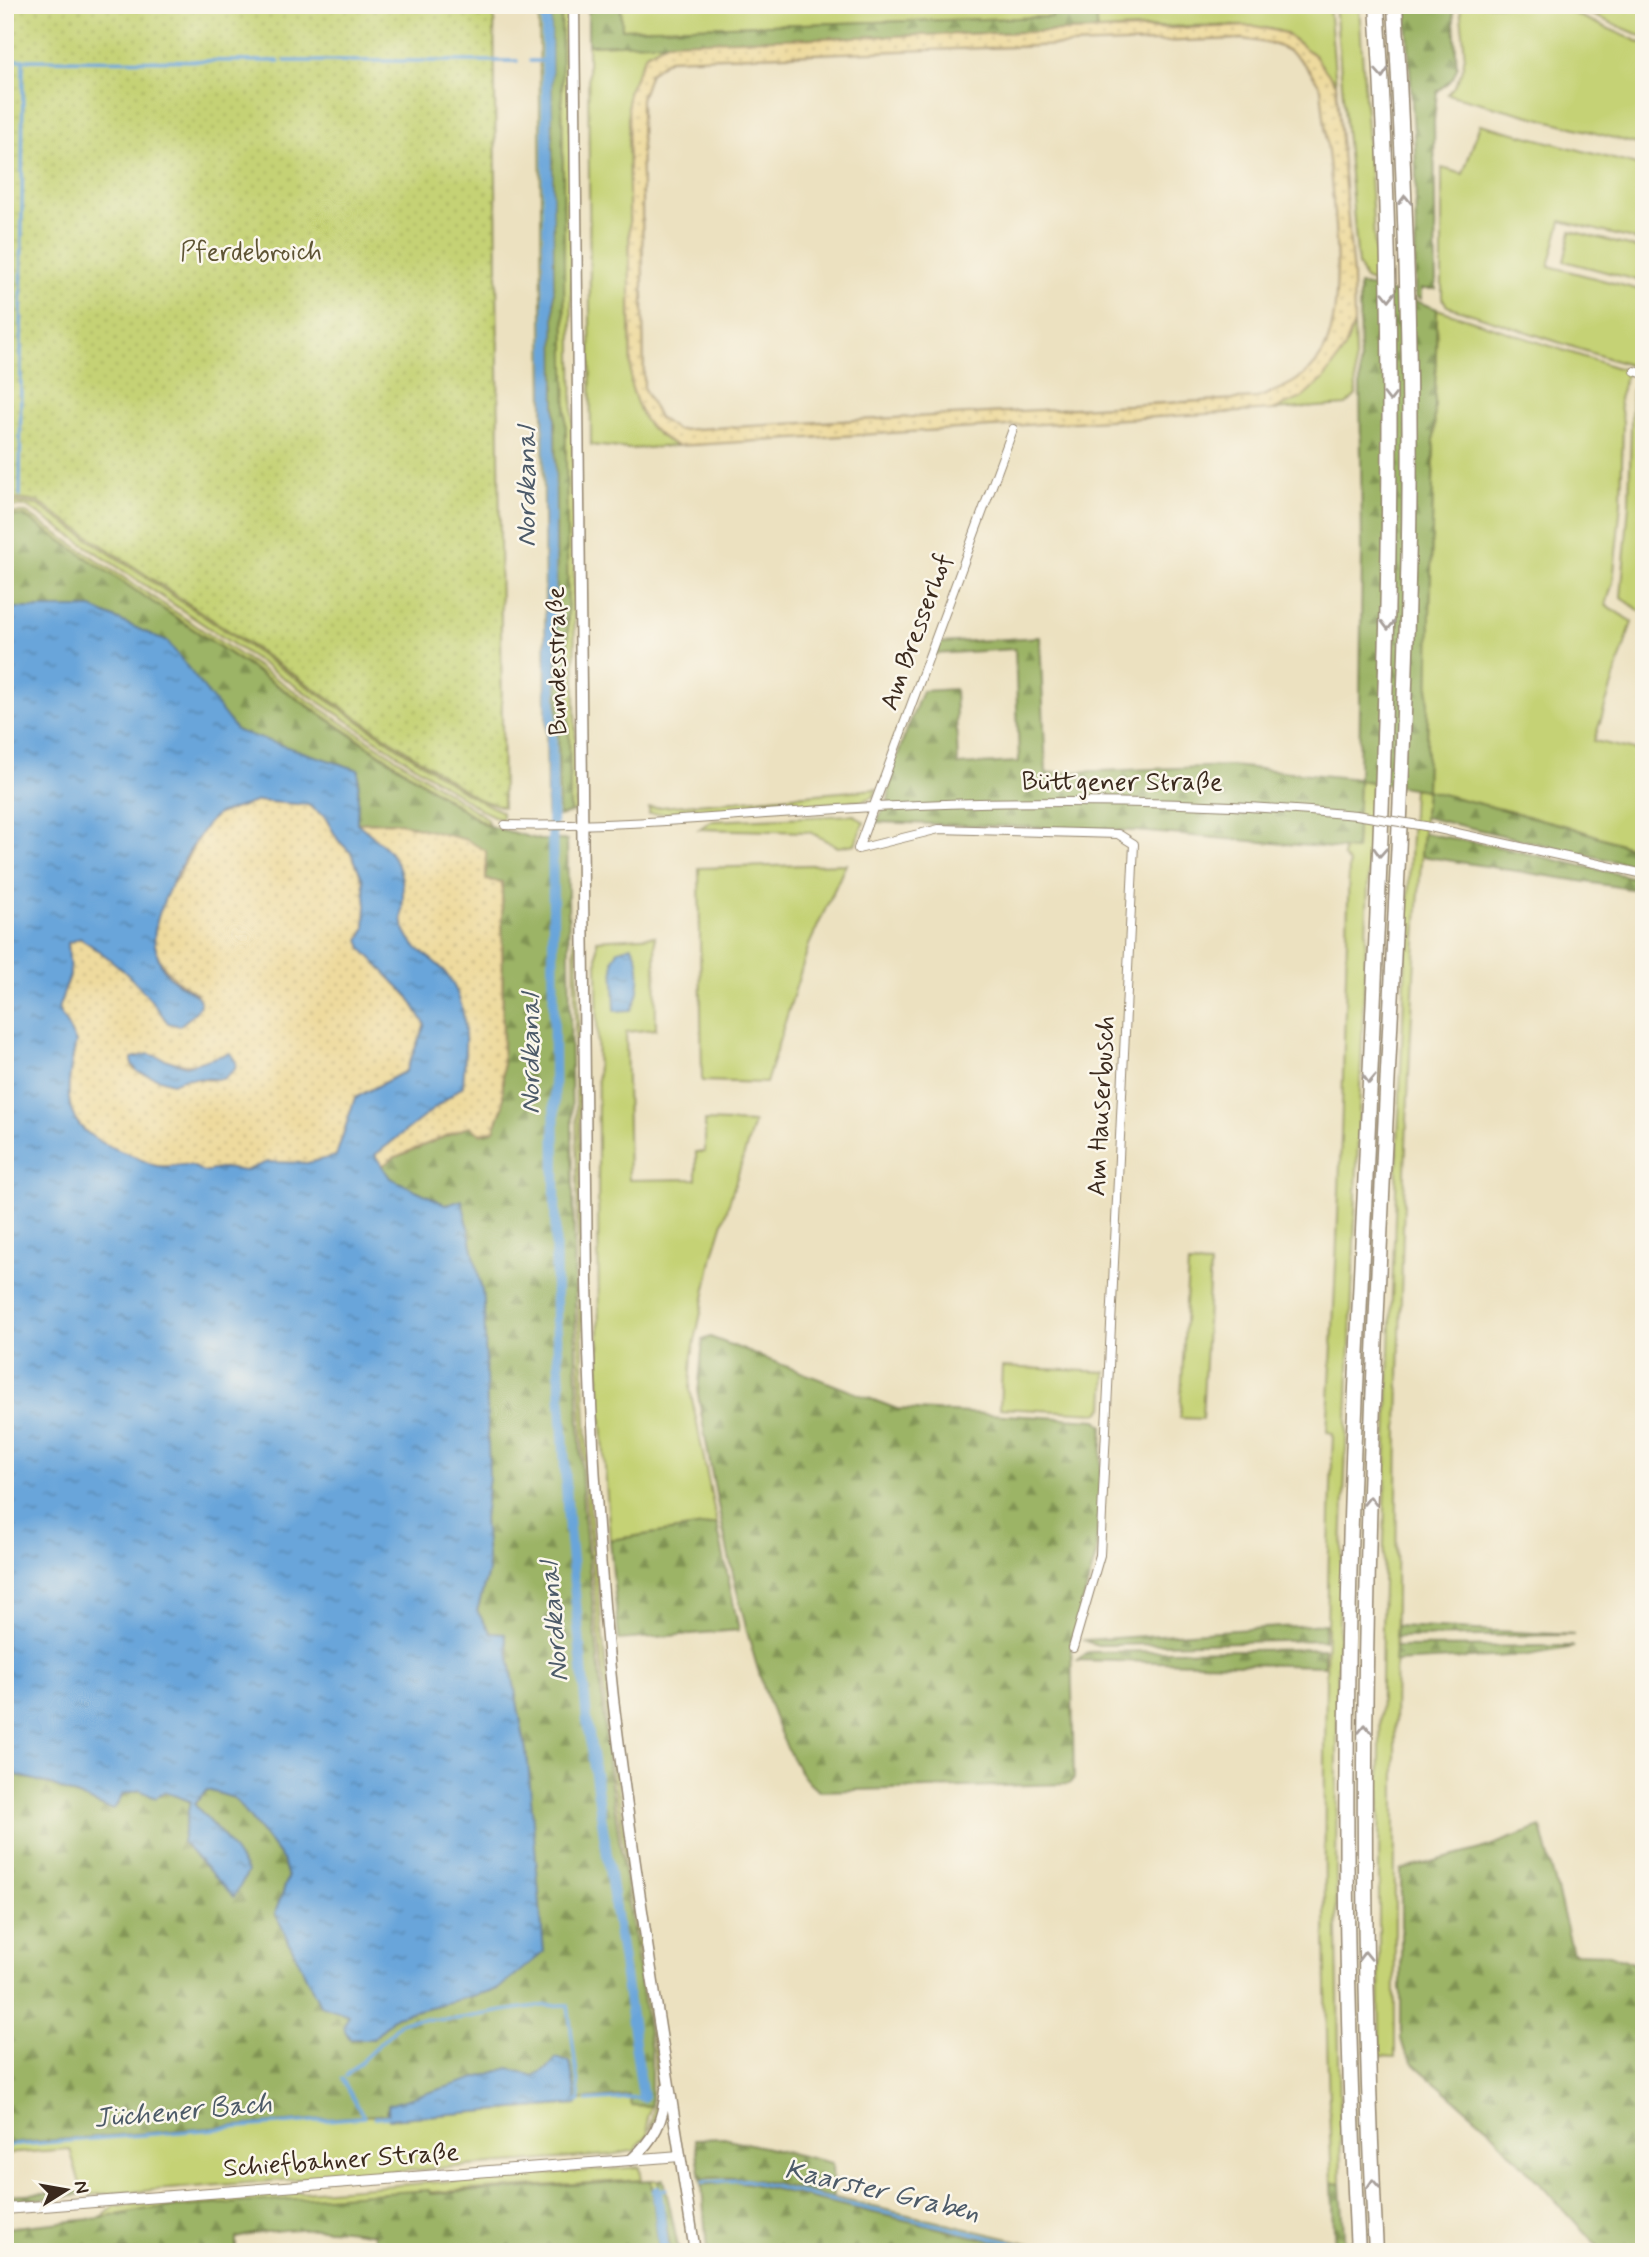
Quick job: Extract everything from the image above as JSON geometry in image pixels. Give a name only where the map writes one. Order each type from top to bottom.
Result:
[{"type":"highway","points":[[1358,2252],[1349,2027],[1347,1715],[1353,1459],[1385,757],[1390,329],[1377,5]]},
{"type":"highway","points":[[1376,2252],[1364,1886],[1366,1681],[1371,1461],[1403,756],[1409,532],[1408,328],[1395,5]]},
{"type":"main road","name":"Bundesstraße","points":[[574,5],[587,1295],[596,1505],[621,1758],[695,2252]]},
{"type":"main road","points":[[631,2160],[648,2144],[659,2128],[667,2073]]},
{"type":"street","name":"Am Bresserhof","points":[[858,849],[1013,429]]},
{"type":"street","name":"Büttgener Straße","points":[[505,825],[567,826],[875,807],[1132,800],[1268,807],[1356,815],[1425,826],[1644,874]]},
{"type":"street","name":"Am Hauserbusch","points":[[858,849],[939,829],[1118,834],[1134,844],[1100,1555],[1073,1648]]},
{"type":"street","name":"Schiefbahner Straße","points":[[5,2209],[680,2156]]},
{"type":"green space","name":"Pferdebroich","points":[[5,5],[494,5],[503,807],[478,799],[38,502],[5,498]]},
{"type":"green space","points":[[539,5],[551,5],[559,816],[547,816]]},
{"type":"green space","points":[[551,5],[561,5],[570,813],[559,816]]},
{"type":"green space","points":[[561,5],[569,5],[576,810],[570,813]]},
{"type":"green space","points":[[588,5],[621,5],[622,29],[1052,17],[1053,5],[1097,5],[1097,30],[588,45]]},
{"type":"green space","points":[[621,5],[1053,5],[1053,17],[622,29]]},
{"type":"green space","points":[[1097,5],[1329,5],[1336,84],[1294,39],[1271,29],[1224,25],[1097,30]]},
{"type":"green space","points":[[1335,5],[1359,5],[1377,284],[1365,279],[1358,265]]},
{"type":"green space","points":[[1406,5],[1453,5],[1457,68],[1453,78],[1437,92],[1434,121],[1436,289],[1421,289],[1421,299],[1415,297],[1416,166]]},
{"type":"green space","points":[[1460,5],[1554,5],[1644,44],[1644,146],[1447,94],[1461,74],[1464,64]]},
{"type":"green space","points":[[1569,5],[1644,5],[1644,37]]},
{"type":"green space","points":[[668,42],[646,54],[628,93],[631,385],[646,422],[658,434],[677,446],[630,449],[591,445],[588,45]]},
{"type":"green space","points":[[1480,124],[1644,167],[1644,242],[1561,221],[1549,266],[1644,291],[1644,370],[1447,306],[1442,297],[1442,168],[1463,174]]},
{"type":"green space","points":[[1571,231],[1644,250],[1644,282],[1564,261]]},
{"type":"green space","points":[[1359,285],[1377,287],[1437,309],[1426,790],[1359,780],[1356,850],[1136,831],[876,822],[888,802],[892,770],[922,691],[955,689],[958,765],[1019,762],[1015,649],[935,654],[939,643],[1040,637],[1046,773],[1231,766],[1359,779],[1362,551]]},
{"type":"green space","points":[[1437,309],[1627,371],[1619,399],[1623,422],[1621,503],[1613,582],[1606,605],[1632,622],[1594,741],[1644,752],[1644,852],[1567,826],[1426,791],[1408,1107],[1398,1424],[1395,2057],[1380,2056],[1383,1580],[1413,788],[1426,790]]},
{"type":"green space","points":[[1354,324],[1356,395],[1346,405],[1273,410],[1301,395],[1323,376],[1341,352]]},
{"type":"green space","points":[[1644,388],[1644,614],[1621,597],[1629,504],[1632,390],[1640,392]]},
{"type":"green space","points":[[5,501],[38,505],[467,794],[502,812],[502,820],[481,810],[28,507],[5,506]]},
{"type":"green space","points":[[5,513],[26,513],[486,818],[489,826],[24,516],[5,516]]},
{"type":"green space","points":[[5,516],[24,516],[485,825],[540,840],[567,840],[576,1360],[583,1506],[609,1772],[651,2051],[651,2106],[631,2105],[629,2095],[577,2100],[570,2062],[533,2076],[388,2105],[387,2114],[5,2144],[5,1772],[46,1783],[114,1809],[123,1794],[141,1790],[155,1797],[165,1792],[190,1801],[225,1838],[194,1804],[207,1790],[234,1798],[283,1860],[288,1878],[275,1914],[349,2015],[373,2039],[396,2016],[498,1989],[528,1762],[505,1634],[491,1633],[477,1611],[488,1572],[484,1519],[489,1477],[447,1205],[390,1178],[381,1167],[393,1158],[470,1126],[486,1134],[494,1130],[503,1106],[502,882],[486,880],[467,840],[395,822],[357,823],[359,770],[237,731],[167,642],[92,608],[5,608]]},
{"type":"green space","points":[[1359,780],[1372,782],[1338,1651],[1336,1871],[1341,2184],[1332,2183],[1326,1996],[1325,1715],[1333,1433],[1327,1432],[1338,1219],[1349,863],[1343,857],[1344,849],[1356,850]]},
{"type":"green space","points":[[877,789],[874,796],[863,801],[649,814],[649,808]]},
{"type":"green space","points":[[1426,790],[1567,826],[1644,852],[1644,868],[1424,817]]},
{"type":"green space","points":[[854,815],[864,822],[855,844],[838,847],[810,832],[699,829],[711,821]]},
{"type":"green space","points":[[1423,833],[1644,880],[1644,891],[1421,856]]},
{"type":"green space","points":[[846,864],[809,945],[766,1083],[702,1081],[699,868]]},
{"type":"green space","points":[[574,922],[577,922],[583,1360],[590,1506],[616,1771],[657,2051],[659,2112],[650,2130],[656,2096],[654,2050],[612,1772],[586,1506],[579,1359]]},
{"type":"green space","points":[[655,936],[656,1029],[626,1032],[629,1180],[696,1179],[696,1152],[705,1152],[705,1121],[754,1123],[714,1251],[692,1355],[690,1389],[717,1524],[610,1540],[599,1382],[597,940]]},
{"type":"green space","points":[[1188,1264],[1210,1265],[1202,1419],[1180,1418]]},
{"type":"green space","points":[[710,1337],[897,1409],[1097,1420],[1103,1426],[1096,1555],[1071,1643],[1074,1778],[1069,1784],[819,1791],[797,1767],[777,1725],[758,1670],[726,1543],[698,1394],[703,1340]]},
{"type":"green space","points":[[1002,1367],[1106,1372],[1104,1407],[1098,1413],[1000,1408]]},
{"type":"green space","points":[[717,1524],[739,1630],[619,1640],[610,1540]]},
{"type":"green space","points":[[1325,1624],[1324,1640],[1095,1645],[1085,1640]]},
{"type":"green space","points":[[1396,1626],[1574,1635],[1395,1637]]},
{"type":"green space","points":[[1395,1647],[1574,1647],[1529,1655],[1394,1662]]},
{"type":"green space","points":[[1324,1649],[1324,1666],[1077,1660],[1088,1652]]},
{"type":"green space","points":[[1541,1827],[1573,1953],[1610,1954],[1638,1965],[1644,1991],[1644,2252],[1603,2252],[1487,2127],[1414,2064],[1405,2052],[1401,2039],[1401,1870],[1481,1849]]},
{"type":"green space","points":[[629,2095],[631,2105],[651,2106],[647,2117],[648,2135],[637,2145],[638,2150],[609,2155],[90,2195],[88,2190],[82,2191],[70,2149],[5,2154],[5,2144],[387,2114],[389,2119],[577,2104],[577,2100]]},
{"type":"green space","points":[[724,2138],[832,2163],[833,2198],[751,2179],[701,2179],[695,2139]]},
{"type":"green space","points":[[640,2167],[642,2180],[148,2209],[101,2218],[115,2206]]},
{"type":"green space","points":[[731,2175],[1066,2252],[1038,2252],[732,2181],[702,2185],[701,2179]]},
{"type":"green space","points":[[664,2179],[679,2252],[671,2252],[658,2180]]},
{"type":"green space","points":[[651,2180],[658,2180],[661,2189],[671,2252],[659,2252]]},
{"type":"green space","points":[[651,2180],[659,2252],[374,2252],[374,2234],[323,2229],[287,2230],[236,2238],[236,2252],[5,2252],[5,2228],[101,2218],[148,2209],[429,2190],[430,2194]]},
{"type":"green space","points":[[732,2181],[1038,2252],[707,2252],[702,2185]]},
{"type":"green space","points":[[1332,2183],[1341,2184],[1345,2252],[1335,2252]]},
{"type":"green space","points":[[82,2191],[81,2195],[5,2202],[5,2195]]},
{"type":"sand","points":[[1255,26],[1285,33],[1314,55],[1336,84],[1353,276],[1354,324],[1344,350],[1324,379],[1302,398],[1273,410],[677,446],[658,434],[646,422],[631,385],[628,93],[646,54],[668,42]],"holes":[[[1242,39],[1270,44],[1289,52],[1305,65],[1321,88],[1335,225],[1336,299],[1331,330],[1322,354],[1302,377],[1257,398],[677,430],[659,418],[644,389],[641,99],[650,73],[669,59]]]},
{"type":"sand","points":[[258,801],[308,805],[325,817],[338,840],[352,854],[363,880],[365,929],[359,940],[363,949],[408,996],[425,1024],[406,1071],[355,1098],[336,1156],[281,1168],[241,1171],[203,1172],[184,1165],[157,1166],[92,1136],[80,1126],[73,1114],[69,1100],[69,1084],[76,1042],[58,1009],[70,975],[68,943],[79,938],[100,951],[128,973],[152,1000],[197,993],[171,975],[162,963],[153,938],[154,924],[165,893],[177,878],[208,823],[218,814]],"holes":[[[156,1057],[186,1064],[236,1062],[230,1075],[211,1080],[186,1078],[172,1083],[133,1069],[132,1064]]]},
{"type":"sand","points":[[395,822],[467,840],[486,851],[486,880],[502,882],[503,1106],[494,1130],[480,1134],[470,1126],[393,1158],[381,1167],[374,1154],[463,1086],[441,967],[418,952],[408,938],[401,922],[403,891],[357,823]]},
{"type":"water","points":[[5,608],[92,608],[168,642],[237,731],[359,770],[357,823],[383,845],[396,861],[402,882],[403,927],[417,948],[442,969],[458,995],[465,1040],[463,1086],[375,1155],[390,1178],[447,1205],[462,1200],[484,1300],[489,1477],[484,1519],[488,1572],[477,1611],[491,1633],[505,1634],[528,1762],[544,1952],[498,1989],[396,2016],[373,2039],[350,2039],[343,2027],[349,2015],[320,2005],[275,1913],[288,1878],[283,1860],[234,1798],[207,1790],[194,1804],[225,1838],[248,1872],[234,1897],[182,1842],[190,1801],[165,1792],[155,1798],[140,1790],[123,1794],[114,1809],[107,1808],[46,1783],[5,1772]],"holes":[[[258,801],[308,805],[325,817],[338,840],[352,854],[363,880],[365,929],[359,940],[363,950],[408,996],[425,1024],[406,1071],[355,1098],[336,1156],[307,1163],[267,1162],[245,1171],[224,1168],[203,1172],[184,1165],[154,1165],[92,1136],[80,1126],[69,1100],[71,1065],[76,1042],[58,1009],[70,975],[68,943],[80,938],[106,956],[139,986],[168,1023],[179,1026],[199,1007],[200,1001],[198,996],[176,982],[163,968],[155,945],[155,932],[164,900],[191,848],[208,823],[218,814]]]},
{"type":"water","points":[[632,946],[639,969],[637,995],[631,1010],[615,1011],[613,960],[618,950]]},
{"type":"water","points":[[230,1053],[236,1062],[235,1069],[223,1079],[186,1078],[172,1083],[138,1072],[132,1064],[132,1058],[149,1054],[186,1066]]},
{"type":"water","points":[[556,2058],[570,2062],[577,2104],[389,2119],[388,2105],[509,2068],[533,2076],[548,2068]]},
{"type":"waterway","name":"Nordkanal","points":[[546,5],[556,1319],[568,1519],[587,1720],[643,2097]]},
{"type":"waterway","points":[[5,60],[279,61]]},
{"type":"waterway","points":[[20,496],[23,60]]},
{"type":"waterway","points":[[285,61],[517,61]]},
{"type":"waterway","points":[[530,61],[546,61]]},
{"type":"waterway","points":[[346,2076],[401,2023],[407,2021],[455,2019],[525,2008],[568,2005],[580,2101],[577,2101]]},
{"type":"waterway","name":"Jüchener Bach","points":[[5,2146],[364,2117],[342,2079]]},
{"type":"waterway","name":"Jüchener Bach","points":[[587,2101],[643,2097]]},
{"type":"waterway","name":"Jüchener Bach","points":[[375,2117],[388,2116]]},
{"type":"waterway","name":"Kaarster Graben","points":[[703,2182],[746,2180],[1052,2252]]},
{"type":"waterway","name":"Kaarster Graben","points":[[657,2191],[666,2189]]},
{"type":"waterway","name":"Nordkanal","points":[[657,2191],[664,2252]]}]
